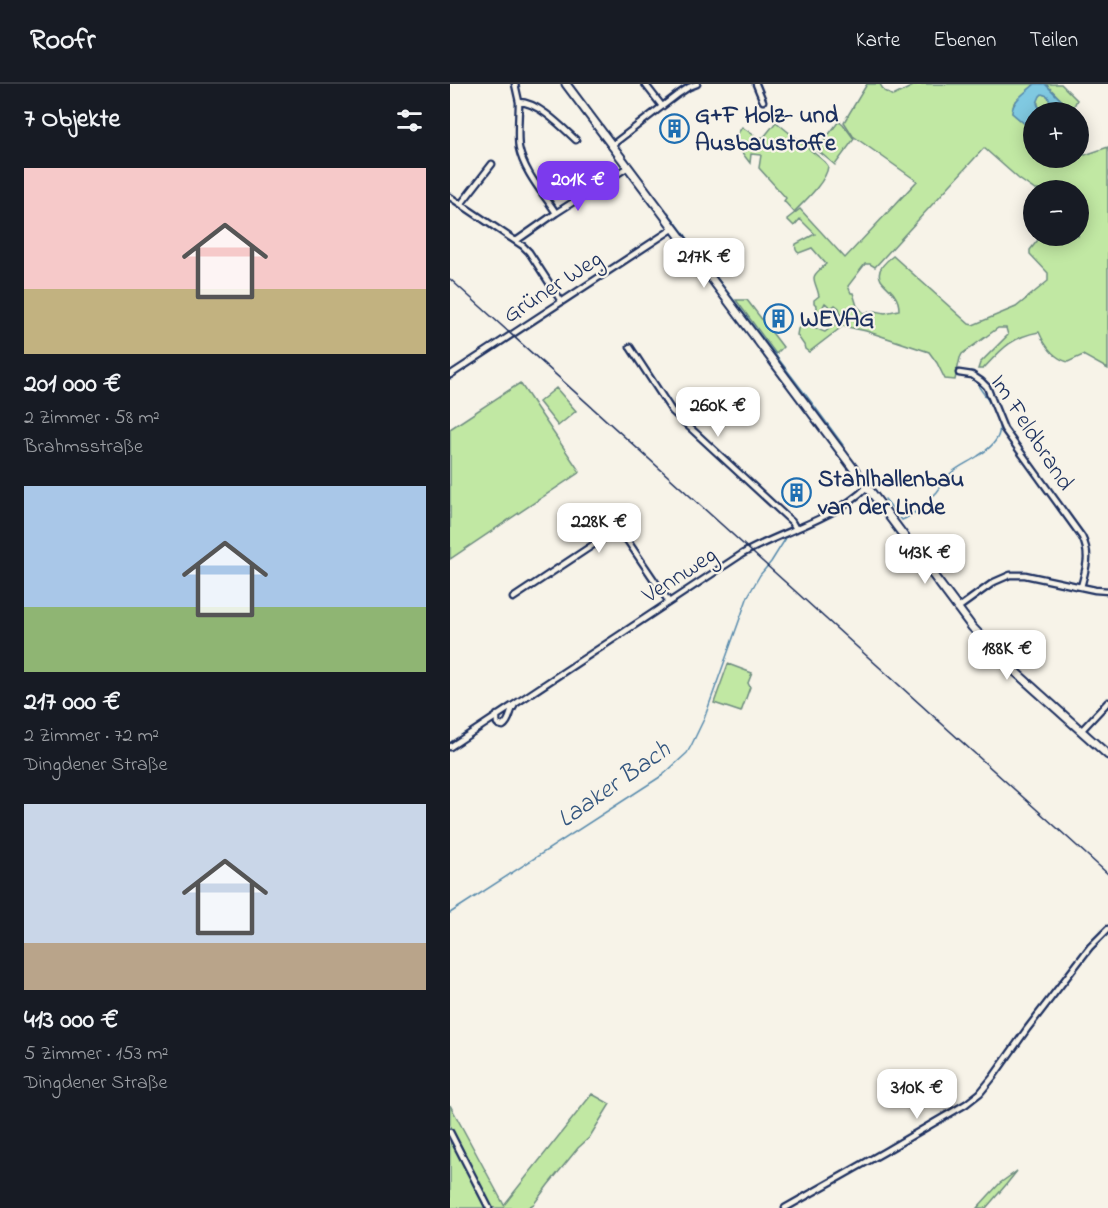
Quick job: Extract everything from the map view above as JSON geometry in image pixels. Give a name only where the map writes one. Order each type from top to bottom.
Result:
[{"type":"main road","points":[[566,84],[979,636],[1108,754]]},
{"type":"street","points":[[515,84],[519,102],[521,158],[556,213]]},
{"type":"street","points":[[645,84],[662,106]]},
{"type":"street","points":[[612,145],[662,106],[697,84]]},
{"type":"street","points":[[756,84],[763,101]]},
{"type":"street","points":[[519,102],[526,102],[536,108],[576,141]]},
{"type":"street","points":[[461,204],[492,164]]},
{"type":"street","points":[[516,241],[628,167]]},
{"type":"street","points":[[450,197],[529,252],[561,301]]},
{"type":"street","name":"Grüner Weg","points":[[452,374],[674,228]]},
{"type":"street","points":[[630,347],[672,411],[792,522],[796,529]]},
{"type":"street","points":[[450,366],[452,374]]},
{"type":"street","name":"Im Feldbrand","points":[[959,373],[972,375],[987,387],[1004,429],[1082,537],[1088,555],[1081,587]]},
{"type":"street","name":"Vennweg","points":[[450,747],[749,550],[832,513],[867,488]]},
{"type":"street","points":[[513,598],[608,535],[617,534],[627,540],[669,602]]},
{"type":"street","points":[[958,608],[994,582],[1011,575],[1025,575],[1108,591]]},
{"type":"street","name":"Vennweg","points":[[497,716],[496,720],[499,725],[507,724],[511,710],[517,702]]},
{"type":"street","points":[[1081,731],[1108,702]]},
{"type":"street","points":[[785,1208],[966,1104],[980,1093],[1090,947],[1108,929]]},
{"type":"street","points":[[450,1132],[489,1208]]},
{"type":"street","points":[[799,1201],[802,1208]]},
{"type":"green space","points":[[867,84],[880,84],[884,91],[893,96],[917,84],[1035,84],[1014,103],[1012,113],[1023,122],[1023,168],[1089,168],[1089,154],[1108,147],[1108,369],[1083,355],[1068,362],[1058,358],[1050,351],[1039,332],[1014,341],[1001,350],[983,369],[978,369],[980,363],[1008,335],[1006,328],[998,328],[962,354],[955,380],[945,379],[929,352],[866,331],[843,326],[809,352],[805,349],[797,335],[803,323],[825,332],[842,317],[839,308],[835,305],[831,308],[825,303],[821,310],[817,310],[814,300],[819,296],[814,276],[826,264],[812,248],[799,253],[797,251],[796,244],[815,234],[800,219],[794,226],[787,219],[800,209],[845,258],[917,181],[853,136],[844,122]],"holes":[[[984,148],[1023,182],[1089,180],[1089,246],[1033,246],[1030,254],[1048,273],[1048,281],[1016,307],[973,325],[969,324],[893,256],[882,266],[879,273],[896,298],[899,310],[864,313],[857,306],[848,286],[865,264],[875,267]]]},
{"type":"green space","points":[[1046,84],[1061,84],[1077,100],[1076,102],[1063,102]]},
{"type":"green space","points":[[1042,94],[1048,96],[1050,102],[1038,102]]},
{"type":"green space","points":[[839,121],[854,139],[835,165],[817,150]]},
{"type":"green space","points":[[776,122],[828,166],[819,185],[794,212],[784,201],[786,198],[759,168],[761,155],[751,154],[750,163],[733,141],[742,127],[758,138],[764,137]]},
{"type":"green space","points":[[736,300],[747,300],[783,347],[776,354]]},
{"type":"green space","points":[[520,383],[580,472],[450,559],[450,429]]},
{"type":"green space","points":[[556,388],[576,411],[558,426],[539,402]]},
{"type":"green space","points":[[728,664],[752,673],[748,683],[750,687],[741,712],[714,703]]},
{"type":"green space","points":[[592,1094],[610,1104],[589,1138],[578,1148],[534,1204],[527,1208],[491,1208],[450,1131],[450,1105],[504,1205]]},
{"type":"green space","points":[[450,1135],[488,1208],[450,1208]]},
{"type":"green space","points":[[1017,1171],[986,1208],[977,1208],[1000,1183]]},
{"type":"water","points":[[1035,84],[1045,84],[1063,102],[1050,102],[1048,96],[1042,94],[1037,102],[1023,102],[1023,122],[1012,113],[1014,104]]},
{"type":"waterway","name":"Laaker Bach","points":[[668,212],[709,267]]},
{"type":"waterway","name":"Laaker Bach","points":[[714,274],[843,445]]},
{"type":"waterway","points":[[885,499],[902,520],[906,518],[930,500],[951,473],[994,443],[999,433],[998,422],[978,384]]},
{"type":"waterway","name":"Laaker Bach","points":[[450,913],[663,775],[687,753],[704,719],[748,596],[786,538]]},
{"type":"railway","points":[[450,279],[1108,874]]},
{"type":"place","name":"G+F Holz- und Ausbaustoffe","points":[[674,128]]},
{"type":"place","name":"WEVAG","points":[[779,318]]},
{"type":"place","name":"Stahlhallenbau van der Linde","points":[[797,492]]}]
